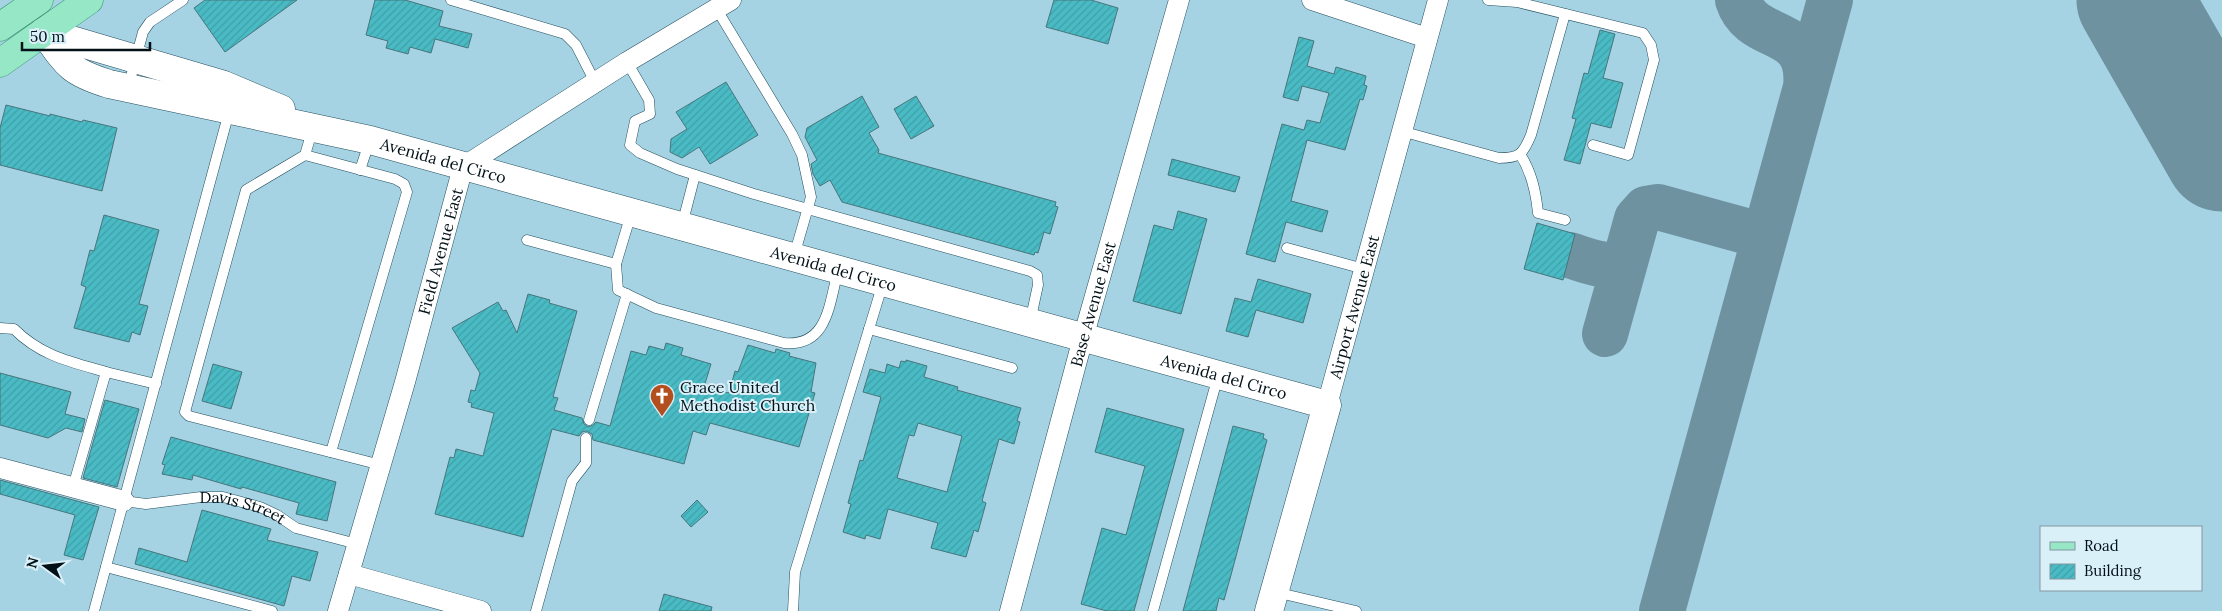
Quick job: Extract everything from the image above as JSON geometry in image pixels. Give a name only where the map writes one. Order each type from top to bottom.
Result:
[{"type":"main road","points":[[0,62],[89,0]]},
{"type":"main road","points":[[0,27],[34,2]]},
{"type":"street","name":"Base Avenue East","points":[[1010,611],[1083,338],[1179,0]]},
{"type":"street","points":[[1312,0],[1427,38]]},
{"type":"street","name":"Airport Avenue East","points":[[1272,601],[1438,0]]},
{"type":"street","points":[[34,2],[44,32]]},
{"type":"street","name":"Field Avenue East","points":[[338,611],[405,382],[463,166],[627,62],[723,4]]},
{"type":"street","name":"Avenida del Circo","points":[[44,32],[224,85],[341,133]]},
{"type":"street","name":"Avenida del Circo","points":[[44,32],[63,59],[75,71],[92,79],[128,89],[370,140],[1327,405]]},
{"type":"street","points":[[0,468],[124,501]]},
{"type":"street","points":[[349,574],[482,611]]},
{"type":"lane","points":[[128,89],[142,32],[150,22],[182,0]]},
{"type":"lane","points":[[451,0],[565,34],[576,46],[595,82]]},
{"type":"lane","points":[[1488,0],[1517,2],[1643,33],[1651,45],[1654,60],[1628,155],[1593,145]]},
{"type":"lane","points":[[723,4],[802,155],[811,197],[793,257]]},
{"type":"lane","points":[[1401,131],[1499,158],[1513,158],[1520,154],[1524,151],[1531,136],[1565,14]]},
{"type":"lane","points":[[627,62],[649,100],[650,114],[635,121],[630,144],[640,153],[695,175],[754,194],[1030,271],[1036,276],[1038,285],[1030,323]]},
{"type":"lane","points":[[94,611],[229,111]]},
{"type":"lane","points":[[305,156],[313,127]]},
{"type":"lane","points":[[360,170],[370,140]]},
{"type":"lane","points":[[1520,154],[1528,167],[1536,190],[1538,213],[1565,220]]},
{"type":"lane","points":[[331,452],[406,192],[404,184],[395,179],[305,156],[246,190],[185,412],[189,416],[381,465]]},
{"type":"lane","points":[[682,226],[695,175]]},
{"type":"lane","points":[[631,213],[616,264],[618,290],[656,308],[784,342],[798,344],[813,338],[822,328],[838,270]]},
{"type":"lane","points":[[527,240],[616,264]]},
{"type":"lane","points":[[1287,248],[1364,269]]},
{"type":"lane","points":[[793,611],[795,572],[884,282]]},
{"type":"lane","points":[[589,420],[627,294]]},
{"type":"lane","points":[[0,328],[14,329],[27,342],[57,358],[156,384]]},
{"type":"lane","points":[[869,329],[1012,368]]},
{"type":"lane","points":[[73,487],[106,372]]},
{"type":"lane","points":[[1153,611],[1218,375]]},
{"type":"lane","points":[[536,611],[572,481],[586,463],[586,438]]},
{"type":"lane","name":"Davis Street","points":[[124,501],[146,504],[200,497],[223,498],[260,507],[277,515],[296,528],[358,544]]},
{"type":"lane","points":[[106,567],[272,611]]},
{"type":"lane","points":[[1272,601],[1356,611]]},
{"type":"building","points":[[205,0],[297,0],[225,52],[194,8]]},
{"type":"building","points":[[375,0],[405,0],[443,11],[439,26],[472,34],[468,48],[435,39],[431,53],[410,47],[408,54],[386,48],[388,41],[366,35]]},
{"type":"building","points":[[1054,0],[1091,0],[1118,8],[1108,44],[1046,27]]},
{"type":"building","points":[[1600,30],[1615,34],[1603,78],[1623,83],[1611,128],[1591,123],[1580,164],[1564,160],[1576,119],[1572,118],[1584,73],[1588,74]]},
{"type":"building","points":[[1299,37],[1314,41],[1307,66],[1334,74],[1336,67],[1366,76],[1364,85],[1367,86],[1363,100],[1360,99],[1345,150],[1307,140],[1291,201],[1328,211],[1322,232],[1286,222],[1275,262],[1246,254],[1282,124],[1304,130],[1307,120],[1320,123],[1329,93],[1302,86],[1298,101],[1283,97]]},
{"type":"building","points":[[726,82],[758,135],[710,164],[699,147],[682,158],[670,152],[671,139],[687,129],[676,112]]},
{"type":"building","points":[[862,96],[879,127],[869,133],[879,150],[878,153],[1056,202],[1055,206],[1058,207],[1050,234],[1044,232],[1038,253],[1035,252],[1034,255],[842,202],[830,180],[820,186],[813,174],[811,164],[817,160],[805,137],[807,128]]},
{"type":"building","points":[[916,96],[934,126],[911,139],[894,109]]},
{"type":"building","points":[[6,105],[50,116],[50,114],[117,128],[102,191],[0,165],[0,128]]},
{"type":"building","points":[[1172,159],[1240,177],[1235,192],[1168,175]]},
{"type":"building","points":[[1178,211],[1207,219],[1181,314],[1133,301],[1154,225],[1173,230]]},
{"type":"building","points":[[104,215],[159,230],[139,304],[148,306],[140,335],[132,332],[129,342],[74,328],[86,287],[81,285],[90,250],[94,251]]},
{"type":"building","points":[[1537,223],[1575,234],[1563,280],[1524,269]]},
{"type":"building","points":[[1258,279],[1311,294],[1303,323],[1256,310],[1248,337],[1226,331],[1235,298],[1251,302]]},
{"type":"building","name":"Grace United Methodist Church","points":[[528,294],[550,300],[549,303],[577,311],[553,397],[558,398],[554,410],[582,418],[584,424],[588,427],[596,422],[610,426],[631,351],[646,355],[649,346],[664,350],[666,343],[683,348],[681,355],[711,364],[704,387],[729,393],[735,371],[738,372],[748,345],[775,353],[776,349],[790,353],[789,356],[816,363],[811,392],[815,393],[799,447],[710,423],[706,435],[693,431],[684,464],[593,440],[592,434],[586,431],[582,432],[579,436],[552,429],[523,537],[435,514],[450,457],[454,458],[456,449],[483,456],[494,413],[471,407],[472,403],[468,402],[471,390],[475,391],[480,373],[452,328],[498,302],[503,311],[506,310],[517,333]]},
{"type":"building","points":[[906,360],[927,366],[924,377],[958,387],[957,390],[1021,408],[1017,421],[1020,422],[1014,444],[999,439],[982,501],[986,503],[978,532],[974,530],[966,557],[931,548],[938,523],[888,509],[880,539],[866,535],[865,539],[843,532],[851,504],[848,503],[860,460],[863,461],[881,397],[863,392],[870,369],[885,373],[887,364],[899,368],[901,361],[906,362]],"holes":[[[918,423],[962,436],[947,492],[897,478],[909,435],[914,436]]]},
{"type":"building","points":[[213,364],[242,372],[231,409],[202,401]]},
{"type":"building","points":[[0,373],[71,392],[65,414],[85,419],[82,432],[66,428],[48,438],[0,425]]},
{"type":"building","points":[[105,400],[139,409],[117,487],[83,478]]},
{"type":"building","points":[[1107,408],[1184,429],[1134,611],[1107,611],[1081,604],[1102,528],[1126,535],[1145,466],[1095,452]]},
{"type":"building","points":[[1233,426],[1264,434],[1263,438],[1267,440],[1231,575],[1224,600],[1219,598],[1216,611],[1183,611]]},
{"type":"building","points":[[171,437],[336,482],[327,521],[296,514],[299,503],[193,475],[192,480],[162,474],[165,465],[162,464]]},
{"type":"building","points":[[0,480],[99,507],[83,560],[64,555],[75,515],[0,494]]},
{"type":"building","points":[[697,500],[708,512],[691,527],[681,516]]},
{"type":"building","points":[[202,510],[271,529],[267,540],[318,552],[310,581],[292,576],[284,606],[135,564],[139,548],[187,562]]},
{"type":"building","points":[[664,594],[712,607],[711,611],[659,611]]},
{"type":"taxiway","points":[[1738,0],[1745,14],[1756,24],[1791,43],[1800,53],[1805,67],[1806,88]]},
{"type":"taxiway","points":[[1662,611],[1830,0]]},
{"type":"taxiway","points":[[2131,0],[2135,8]]},
{"type":"taxiway","points":[[1605,334],[1637,219],[1646,209],[1658,207],[1749,232],[1758,240],[1760,252]]},
{"type":"taxiway","points":[[1569,255],[1609,265],[1622,260],[1627,253]]},
{"type":"runway","points":[[2134,0],[2222,154]]},
{"type":"place","name":"Grace United Methodist Church","points":[[662,417]]}]
